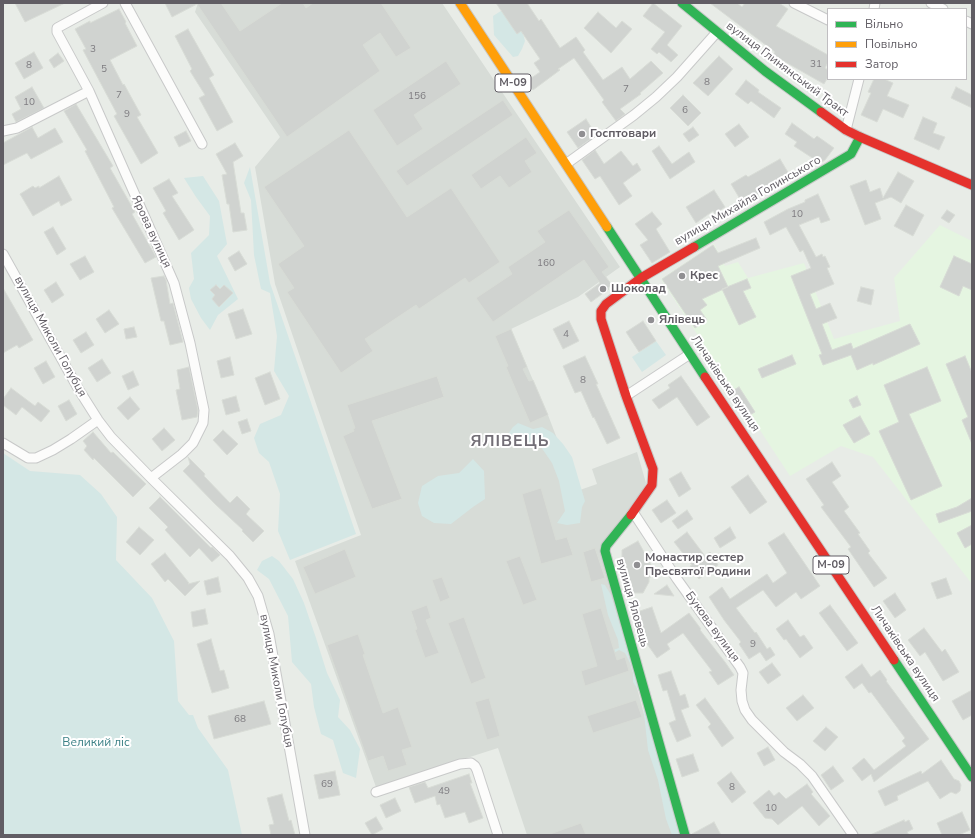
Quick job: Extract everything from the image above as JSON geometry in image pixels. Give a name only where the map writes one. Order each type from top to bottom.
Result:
[{"type":"main road","name":"Личаківська вулиця","points":[[460,3],[690,354],[972,777]]},
{"type":"main road","name":"вулиця Глинянський Тракт","points":[[682,3],[812,107],[846,130],[972,185]]},
{"type":"main road","name":"вулиця Михайла Голинського","points":[[626,396],[601,319],[601,311],[606,304],[641,278],[851,154],[860,137]]},
{"type":"main road","name":"вулиця Яловець","points":[[626,396],[653,469],[652,485],[606,546],[605,551],[685,835]]},
{"type":"street","name":"Ярова вулиця","points":[[103,3],[57,28],[59,36],[89,91],[174,283],[190,343],[204,410],[203,423],[193,443],[182,454],[151,478]]},
{"type":"street","points":[[125,3],[202,144]]},
{"type":"street","points":[[794,3],[827,20]]},
{"type":"street","points":[[931,3],[941,8]]},
{"type":"street","points":[[566,164],[634,115],[656,97],[717,32]]},
{"type":"street","points":[[846,130],[859,80]]},
{"type":"street","points":[[3,130],[17,128],[89,91]]},
{"type":"street","name":"вулиця Миколи Голубця","points":[[3,254],[78,390],[98,420],[151,478],[230,556],[248,578],[258,596],[269,634],[305,835]]},
{"type":"street","points":[[626,396],[690,354]]},
{"type":"street","points":[[3,443],[28,458],[36,458],[71,439],[98,420]]},
{"type":"street","name":"Букова вулиця","points":[[633,512],[677,579],[740,667],[743,673],[741,690],[745,710],[752,720],[784,752],[800,764],[812,776],[852,835]]},
{"type":"street","points":[[376,792],[466,762],[471,763],[477,770],[498,835]]},
{"type":"shaded area","points":[[198,3],[442,3],[620,267],[578,297],[511,329],[548,415],[577,491],[597,484],[592,469],[637,452],[646,483],[600,548],[676,835],[527,835],[498,748],[376,787],[295,561],[361,535],[275,284],[255,167],[280,137],[195,12]]},
{"type":"shaded area","points":[[940,225],[972,241],[972,584],[873,457],[841,446],[790,476],[661,279],[714,244],[725,266],[738,262],[748,278],[804,263],[834,339],[900,321],[894,278]]},
{"type":"green space","points":[[504,9],[523,33],[525,41],[518,56],[513,57],[494,35],[493,16]]},
{"type":"green space","points":[[250,167],[270,283],[356,534],[290,560],[278,531],[280,494],[269,462],[259,453],[254,438],[260,424],[281,415],[289,396],[274,371],[277,336],[270,293],[261,289],[254,255],[251,200],[244,183]]},
{"type":"green space","points":[[203,176],[219,201],[227,244],[217,256],[238,299],[218,315],[210,330],[201,318],[191,299],[189,288],[194,279],[191,253],[209,235],[210,216],[184,178]]},
{"type":"green space","points":[[656,341],[666,355],[642,372],[632,357]]},
{"type":"green space","points":[[518,423],[533,429],[542,427],[553,433],[572,457],[585,501],[582,507],[580,523],[567,525],[557,523],[565,511],[559,481],[552,463],[541,447],[536,443],[532,447],[523,448],[515,443],[508,434]]},
{"type":"green space","name":"Великий ліс","points":[[3,453],[30,471],[80,475],[101,494],[117,517],[116,560],[152,598],[174,641],[178,701],[189,715],[193,715],[198,728],[228,770],[242,835],[3,835]]},
{"type":"green space","points":[[473,459],[484,471],[485,499],[451,524],[434,523],[422,516],[418,503],[422,486],[438,476],[459,473]]},
{"type":"green space","points":[[272,556],[279,561],[293,579],[304,603],[327,673],[340,700],[338,717],[350,730],[360,749],[356,778],[343,773],[333,740],[321,734],[314,707],[311,684],[292,662],[288,616],[269,579],[257,570],[262,561]]},
{"type":"green space","points":[[601,584],[605,585],[611,595],[641,695],[633,682],[633,673],[625,653],[619,650],[612,654],[610,651],[619,648],[618,640],[608,615]]},
{"type":"green space","points":[[642,697],[684,835],[672,835],[666,819],[658,780],[648,750]]},
{"type":"building","points":[[15,3],[65,3],[25,22]]},
{"type":"building","points":[[165,3],[221,3],[240,31],[282,3],[303,3],[306,8],[313,3],[381,3],[411,48],[396,57],[380,33],[363,45],[380,71],[287,137],[197,4],[172,17]]},
{"type":"building","points":[[496,3],[527,3],[539,21],[541,19],[560,48],[576,37],[585,50],[583,52],[603,80],[622,67],[630,79],[651,61],[663,73],[640,93],[641,94],[620,109],[625,114],[616,121],[602,102],[604,100],[574,58],[533,90],[527,81],[540,72],[534,63],[540,59],[521,31],[517,34]]},
{"type":"building","points":[[653,3],[682,26],[667,45],[678,55],[671,62],[659,52],[657,54],[651,49],[665,32],[643,16]]},
{"type":"building","points":[[710,3],[737,3],[742,7],[745,3],[779,3],[788,9],[776,26],[827,54],[827,64],[825,68],[827,69],[827,79],[824,84],[773,55],[775,52]]},
{"type":"building","points":[[119,9],[137,46],[110,60],[141,115],[137,117],[158,153],[141,164],[114,116],[117,114],[83,50],[86,49],[75,29]]},
{"type":"building","points":[[598,12],[616,28],[622,21],[632,29],[611,53],[584,28]]},
{"type":"building","points":[[188,29],[214,75],[209,78],[233,122],[217,131],[199,98],[205,95],[190,71],[192,69],[175,36]]},
{"type":"building","points":[[34,52],[43,68],[24,79],[15,63]]},
{"type":"building","points":[[58,53],[64,61],[54,68],[49,60]]},
{"type":"building","points":[[719,56],[733,69],[708,96],[693,83]]},
{"type":"building","points":[[446,61],[461,84],[414,115],[423,129],[397,146],[373,110]]},
{"type":"building","points":[[746,80],[759,90],[758,92],[781,108],[774,118],[751,101],[748,104],[735,94]]},
{"type":"building","points":[[874,80],[886,80],[893,83],[887,96],[909,105],[903,118],[883,109],[877,122],[861,115],[871,93],[868,92]]},
{"type":"building","points":[[32,87],[44,108],[16,122],[12,114],[21,109],[15,97]]},
{"type":"building","points":[[956,87],[972,95],[972,108],[951,98]]},
{"type":"building","points":[[683,95],[701,113],[688,126],[670,108]]},
{"type":"building","points":[[503,100],[513,115],[407,186],[396,171]]},
{"type":"building","points":[[76,104],[113,166],[110,168],[135,212],[132,214],[156,257],[145,263],[112,208],[114,207],[85,151],[87,150],[64,111]]},
{"type":"building","points":[[923,117],[937,123],[933,133],[945,137],[939,150],[914,139]]},
{"type":"building","name":"Госптовари","points":[[586,119],[596,135],[578,148],[567,132]]},
{"type":"building","points":[[792,123],[814,139],[817,136],[834,148],[825,160],[820,163],[794,146],[797,142],[785,134]]},
{"type":"building","points":[[739,124],[749,137],[735,147],[725,134]]},
{"type":"building","points":[[32,127],[38,138],[55,128],[63,142],[31,159],[27,153],[3,165],[3,143]]},
{"type":"building","points":[[693,127],[699,135],[689,142],[683,134]]},
{"type":"building","points":[[349,130],[407,217],[451,188],[500,262],[469,283],[465,278],[419,309],[416,305],[365,339],[373,351],[341,373],[287,292],[294,288],[278,264],[304,246],[264,187]]},
{"type":"building","points":[[186,131],[191,141],[179,147],[174,137]]},
{"type":"building","points":[[526,137],[537,153],[525,161],[532,172],[509,188],[500,176],[481,189],[471,175]]},
{"type":"building","points":[[235,143],[243,156],[233,162],[241,213],[244,213],[247,230],[233,232],[229,204],[227,204],[222,175],[227,174],[216,154]]},
{"type":"building","points":[[659,146],[672,164],[689,152],[695,162],[670,179],[652,151]]},
{"type":"building","points":[[595,150],[604,164],[621,151],[633,166],[637,163],[641,170],[623,183],[632,196],[619,205],[600,176],[595,179],[582,160]]},
{"type":"building","points":[[780,159],[789,174],[758,192],[759,194],[743,204],[731,184],[746,175],[748,177]]},
{"type":"building","points":[[898,172],[914,181],[901,203],[891,197],[875,203],[881,219],[865,225],[850,186],[866,180],[870,192],[880,188],[883,198]]},
{"type":"building","points":[[59,176],[72,200],[61,206],[59,201],[33,216],[20,194],[33,186],[35,188],[39,186],[39,188]]},
{"type":"building","points":[[169,179],[178,193],[172,196],[194,230],[179,240],[163,213],[166,211],[153,188]]},
{"type":"building","points":[[714,190],[725,207],[715,214],[713,211],[696,223],[686,207]]},
{"type":"building","points":[[818,194],[830,220],[821,223],[819,217],[799,225],[816,257],[822,254],[823,257],[825,256],[830,267],[827,268],[834,284],[810,294],[816,309],[830,303],[837,318],[822,324],[832,350],[851,343],[853,349],[910,324],[920,344],[873,365],[873,363],[857,370],[851,355],[823,365],[819,355],[822,354],[791,276],[811,268],[803,250],[800,252],[786,227],[770,235],[764,222]]},
{"type":"building","points":[[906,205],[924,215],[913,236],[894,226]]},
{"type":"building","points":[[569,210],[609,267],[602,272],[612,285],[608,288],[609,289],[591,302],[585,294],[600,283],[584,260],[493,322],[476,298],[512,274],[508,267],[545,242],[537,231]]},
{"type":"building","points":[[947,210],[955,215],[949,223],[941,218]]},
{"type":"building","points":[[652,212],[662,224],[656,229],[670,252],[652,263],[640,245],[648,240],[635,224]]},
{"type":"building","points":[[53,227],[66,249],[57,255],[44,232]]},
{"type":"building","points":[[756,238],[760,248],[718,266],[728,287],[702,299],[707,305],[700,310],[707,320],[695,328],[662,279],[713,245],[718,253]]},
{"type":"building","points":[[239,251],[247,264],[235,271],[228,258]]},
{"type":"building","points":[[85,256],[94,272],[80,280],[70,264]]},
{"type":"building","points":[[954,256],[972,264],[972,290],[963,286],[959,296],[940,287]]},
{"type":"building","points":[[164,276],[170,304],[173,303],[183,342],[170,345],[164,321],[161,321],[151,278]]},
{"type":"building","points":[[747,279],[751,288],[743,291],[756,317],[739,325],[722,289]]},
{"type":"building","points":[[56,282],[64,295],[52,303],[44,290]]},
{"type":"building","points":[[216,285],[220,289],[224,285],[233,293],[219,307],[212,299],[215,295],[210,290]]},
{"type":"building","points":[[861,287],[874,290],[871,305],[857,301]]},
{"type":"building","points":[[3,288],[33,340],[19,348],[17,345],[3,353]]},
{"type":"building","points":[[243,309],[252,334],[236,339],[228,314]]},
{"type":"building","points":[[109,310],[119,324],[105,333],[96,319]]},
{"type":"building","points":[[569,321],[579,341],[563,349],[553,329]]},
{"type":"building","points":[[643,321],[656,341],[639,352],[626,332]]},
{"type":"building","points":[[134,327],[137,337],[126,339],[124,329]]},
{"type":"building","points":[[511,329],[527,367],[523,369],[529,381],[533,380],[548,415],[530,423],[506,367],[508,366],[495,336]]},
{"type":"building","points":[[86,332],[94,345],[81,353],[73,340]]},
{"type":"building","points":[[792,355],[796,364],[762,378],[758,369]]},
{"type":"building","points":[[585,356],[620,438],[607,444],[581,391],[575,393],[563,366]]},
{"type":"building","points":[[965,356],[972,373],[972,444],[962,420],[968,417],[946,364]]},
{"type":"building","points":[[230,357],[234,375],[221,378],[217,361]]},
{"type":"building","points":[[102,359],[111,373],[97,382],[88,368]]},
{"type":"building","points":[[46,361],[55,377],[43,384],[34,368]]},
{"type":"building","points":[[189,367],[198,410],[197,417],[182,420],[176,390],[180,389],[177,370]]},
{"type":"building","points":[[927,367],[941,401],[909,414],[942,486],[911,500],[879,431],[899,422],[884,385]]},
{"type":"building","points":[[133,371],[139,385],[128,390],[122,376]]},
{"type":"building","points":[[270,372],[280,399],[265,405],[255,378]]},
{"type":"building","points":[[437,376],[444,397],[372,421],[402,499],[372,509],[343,436],[354,431],[353,429],[355,428],[347,405]]},
{"type":"building","points":[[681,376],[710,417],[697,426],[677,397],[659,409],[652,400],[670,388],[668,385]]},
{"type":"building","points":[[739,387],[755,412],[748,416],[732,391]]},
{"type":"building","points":[[11,388],[35,406],[38,402],[50,411],[41,422],[22,407],[16,415],[3,405],[3,399]]},
{"type":"building","points":[[236,396],[240,411],[226,415],[222,400]]},
{"type":"building","points":[[857,396],[861,405],[853,408],[849,400]]},
{"type":"building","points":[[130,397],[140,409],[128,420],[117,408]]},
{"type":"building","points":[[69,400],[77,414],[66,421],[58,406]]},
{"type":"building","points":[[860,416],[870,434],[854,443],[843,425]]},
{"type":"building","points":[[247,419],[251,431],[242,434],[238,422]]},
{"type":"building","points":[[164,428],[175,440],[162,451],[152,439]]},
{"type":"building","points":[[223,430],[238,444],[227,455],[213,440]]},
{"type":"building","points":[[93,432],[111,453],[113,452],[146,484],[133,497],[84,450],[87,446],[83,441]]},
{"type":"building","points":[[188,457],[230,503],[237,496],[250,509],[246,514],[264,531],[253,542],[242,531],[243,530],[183,471],[190,464]]},
{"type":"building","points":[[832,462],[841,476],[832,482],[849,507],[844,511],[860,533],[858,534],[870,551],[868,553],[887,578],[874,587],[848,549],[851,547],[821,507],[824,505],[806,479]]},
{"type":"building","points":[[681,472],[691,489],[679,497],[669,479]]},
{"type":"building","points":[[748,475],[767,502],[750,514],[731,487]]},
{"type":"building","points":[[541,488],[556,540],[567,537],[573,555],[541,564],[522,494]]},
{"type":"building","points":[[160,497],[211,548],[212,547],[220,555],[212,562],[199,548],[190,557],[165,530],[168,527],[149,508]]},
{"type":"building","points":[[972,498],[972,511],[939,523],[936,514],[957,507]]},
{"type":"building","points":[[667,500],[676,513],[661,523],[652,510]]},
{"type":"building","points":[[687,510],[693,519],[678,529],[672,521]]},
{"type":"building","points":[[972,525],[972,544],[965,548],[957,533]]},
{"type":"building","points":[[139,527],[154,540],[140,555],[126,542]]},
{"type":"building","points":[[730,527],[736,538],[720,548],[714,538]]},
{"type":"building","points":[[687,532],[705,556],[710,552],[718,565],[699,579],[690,566],[692,565],[674,542]]},
{"type":"building","points":[[784,533],[820,586],[801,599],[796,592],[776,607],[763,590],[736,608],[755,633],[756,632],[767,649],[770,647],[775,655],[766,661],[760,652],[749,659],[739,644],[741,642],[709,597],[722,587],[730,599],[767,574],[773,583],[787,573],[768,543]]},
{"type":"building","name":"Монастир сестер Пресвятої Родини","points":[[638,541],[656,574],[649,578],[649,582],[643,593],[633,593],[623,575],[626,572],[622,563],[622,550]]},
{"type":"building","points":[[595,548],[605,578],[591,582],[583,552]]},
{"type":"building","points":[[345,549],[356,577],[315,594],[303,567]]},
{"type":"building","points":[[165,553],[189,583],[188,584],[200,581],[185,596],[168,579],[165,582],[151,564]]},
{"type":"building","points":[[520,556],[537,600],[523,605],[506,561]]},
{"type":"building","points":[[218,577],[221,592],[207,595],[204,581]]},
{"type":"building","points":[[442,577],[450,598],[440,602],[432,580]]},
{"type":"building","points":[[946,578],[952,594],[937,599],[931,583]]},
{"type":"building","points":[[667,585],[674,596],[654,594]]},
{"type":"building","points":[[895,593],[906,610],[895,618],[883,601]]},
{"type":"building","points":[[427,605],[431,618],[426,620],[439,653],[425,658],[415,630],[417,629],[411,611]]},
{"type":"building","points":[[830,605],[858,643],[847,651],[819,613]]},
{"type":"building","points":[[652,607],[661,633],[689,613],[734,675],[718,685],[709,672],[712,671],[683,633],[667,644],[670,649],[657,658],[645,641],[647,640],[637,612]]},
{"type":"building","points":[[601,608],[617,660],[625,657],[629,671],[585,686],[581,671],[597,666],[582,614]]},
{"type":"building","points":[[205,609],[208,624],[193,627],[191,612]]},
{"type":"building","points":[[464,617],[486,678],[471,684],[448,623]]},
{"type":"building","points":[[788,620],[800,637],[804,635],[813,648],[800,658],[786,639],[784,640],[776,629]]},
{"type":"building","points":[[924,628],[942,652],[945,649],[959,672],[943,681],[925,652],[920,656],[908,640]]},
{"type":"building","points":[[358,634],[365,654],[363,655],[383,713],[398,707],[412,747],[402,750],[407,765],[388,771],[383,756],[368,761],[327,645]]},
{"type":"building","points":[[211,639],[220,671],[224,670],[229,688],[212,693],[197,644]]},
{"type":"building","points":[[772,663],[781,675],[768,684],[759,672]]},
{"type":"building","points":[[862,664],[871,677],[880,670],[887,680],[886,681],[929,739],[874,782],[871,774],[862,781],[852,768],[864,758],[874,770],[906,746],[902,741],[905,738],[871,692],[869,693],[862,683],[854,689],[845,677]]},
{"type":"building","points":[[671,671],[680,696],[685,694],[689,707],[681,710],[691,736],[677,742],[669,723],[676,720],[667,690],[663,691],[658,675]]},
{"type":"building","points":[[972,690],[972,715],[963,720],[952,701]]},
{"type":"building","points":[[803,695],[814,708],[797,721],[786,708]]},
{"type":"building","points":[[489,698],[500,736],[487,740],[475,702]]},
{"type":"building","points":[[705,698],[734,738],[722,747],[708,727],[711,724],[696,705]]},
{"type":"building","points":[[636,700],[642,717],[593,733],[587,716]]},
{"type":"building","points":[[264,701],[271,724],[214,739],[208,716]]},
{"type":"building","points":[[826,727],[838,737],[825,751],[813,741]]},
{"type":"building","points":[[768,747],[775,760],[764,766],[757,753]]},
{"type":"building","points":[[693,754],[699,771],[682,777],[676,759]]},
{"type":"building","points":[[941,760],[954,779],[959,781],[961,785],[960,791],[956,794],[951,792],[940,799],[928,781],[897,796],[898,800],[885,806],[878,791],[921,771],[922,774]]},
{"type":"building","points":[[833,766],[844,781],[831,790],[821,775]]},
{"type":"building","points":[[335,771],[340,795],[319,799],[314,775]]},
{"type":"building","points":[[731,772],[746,792],[732,803],[717,783]]},
{"type":"building","points":[[469,774],[472,783],[470,783],[483,818],[469,823],[465,812],[445,818],[440,804],[437,805],[435,796],[415,803],[409,787],[425,782],[428,788]]},
{"type":"building","points":[[807,784],[813,792],[811,794],[830,816],[819,826],[802,806],[778,825],[772,819],[765,818],[753,803],[769,790],[774,796],[779,792],[786,799]]},
{"type":"building","points":[[282,794],[289,821],[291,820],[295,835],[271,835],[269,825],[274,824],[267,798]]},
{"type":"building","points":[[395,798],[401,811],[386,818],[380,805]]},
{"type":"building","points":[[962,812],[970,830],[959,835],[942,835],[937,823]]},
{"type":"building","points":[[376,817],[383,829],[372,835],[365,823]]},
{"type":"building","points":[[904,820],[905,822],[909,820],[913,829],[907,832],[909,835],[870,835]]},
{"type":"building","points":[[714,822],[721,835],[692,835],[692,834]]},
{"type":"building","points":[[581,823],[586,835],[550,835],[550,834]]},
{"type":"traffic: fast","points":[[682,3],[765,71],[821,112]]},
{"type":"traffic: fast","points":[[694,247],[851,154],[860,137]]},
{"type":"traffic: fast","points":[[607,227],[705,377]]},
{"type":"traffic: fast","points":[[631,515],[606,546],[605,551],[685,835]]},
{"type":"traffic: fast","points":[[894,660],[972,777]]},
{"type":"traffic: slow","points":[[460,3],[607,227]]},
{"type":"traffic: jam","points":[[821,112],[846,130],[860,137],[972,185]]},
{"type":"traffic: jam","points":[[631,515],[652,485],[653,469],[626,396],[601,319],[601,311],[606,304],[641,278],[694,247]]},
{"type":"traffic: jam","points":[[705,377],[894,660]]},
{"type":"place","name":"Госптовари","points":[[582,134]]},
{"type":"place","name":"Крес","points":[[682,276]]},
{"type":"place","name":"Шоколад","points":[[603,289]]},
{"type":"place","name":"Ялівець","points":[[651,320]]},
{"type":"place","name":"Монастир сестер Пресвятої Родини","points":[[637,565]]},
{"type":"district","name":"ЯЛІВЕЦЬ","points":[[510,442]]}]
